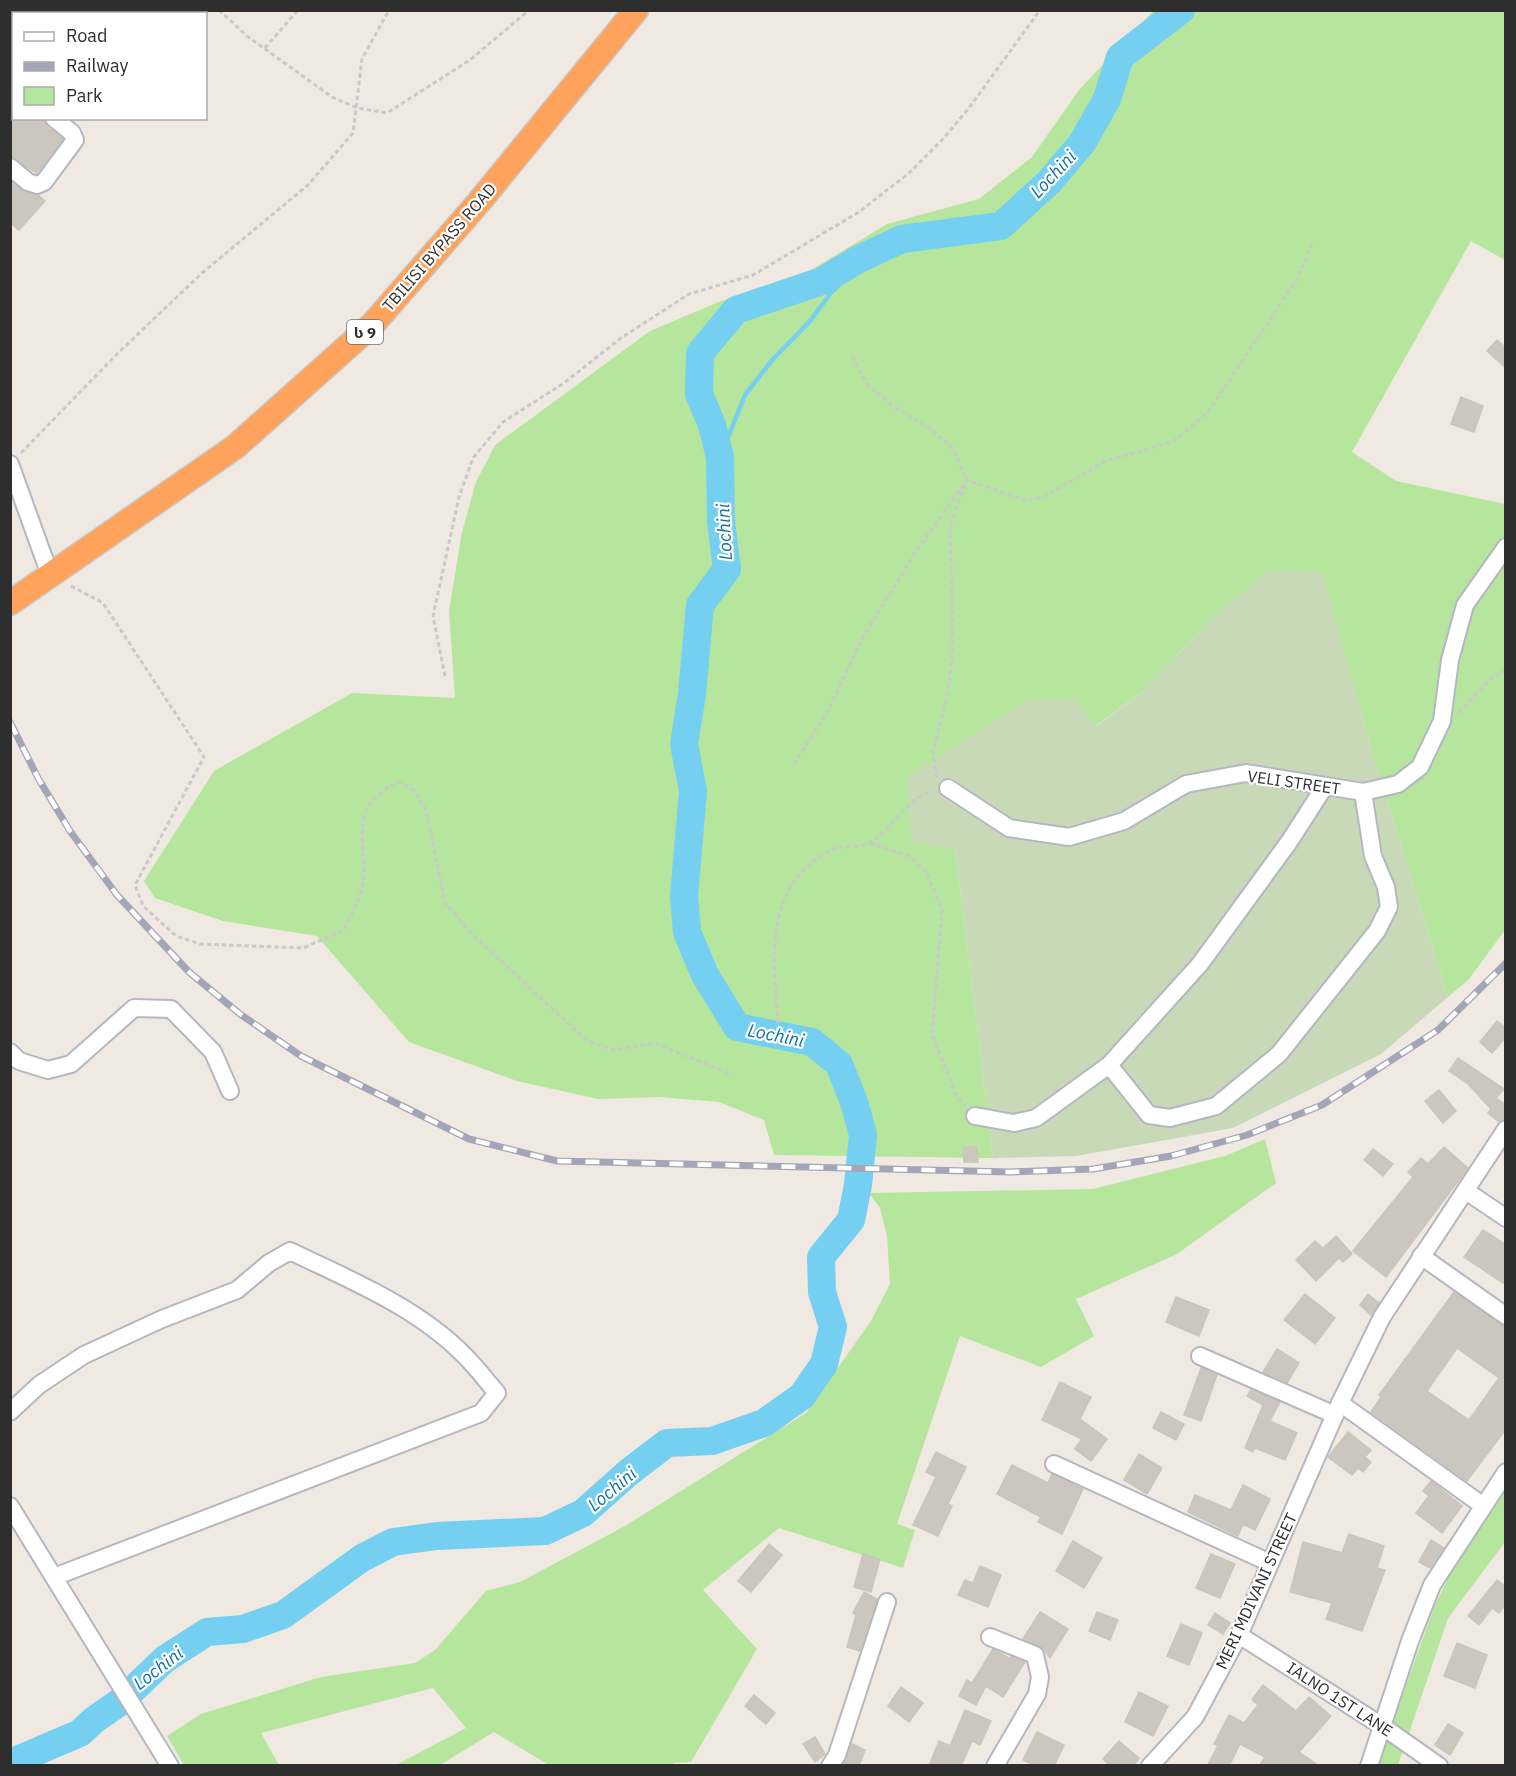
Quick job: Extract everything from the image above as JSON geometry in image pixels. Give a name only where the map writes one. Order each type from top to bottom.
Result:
[{"type":"highway","name":"TBILISI BYPASS ROAD","points":[[10,603],[235,447],[373,324],[479,201],[636,10]]},
{"type":"street","points":[[10,167],[28,182],[37,185],[44,182],[75,140],[72,133],[56,120]]},
{"type":"street","points":[[11,464],[41,581]]},
{"type":"street","name":"VELI STREET","points":[[948,788],[1009,828],[1069,837],[1124,821],[1186,784],[1246,773],[1363,792],[1398,784],[1420,767],[1442,721],[1450,660],[1465,606],[1506,548]]},
{"type":"street","points":[[975,1116],[1014,1123],[1035,1118],[1109,1065],[1200,964],[1289,842],[1325,786]]},
{"type":"street","points":[[1109,1065],[1149,1116],[1170,1118],[1216,1106],[1279,1054],[1377,931],[1389,907],[1386,888],[1373,856],[1363,792]]},
{"type":"street","points":[[10,1052],[19,1061],[48,1070],[71,1064],[134,1008],[171,1009],[213,1052],[231,1091]]},
{"type":"street","name":"MERI MDIVANI STREET","points":[[1150,1766],[1195,1718],[1239,1635],[1337,1409],[1382,1317],[1506,1129]]},
{"type":"street","points":[[1466,1191],[1506,1218]]},
{"type":"street","points":[[10,1413],[39,1385],[84,1355],[162,1319],[237,1290],[269,1263],[290,1251],[371,1290],[415,1316],[463,1353],[497,1393],[482,1413],[54,1577]]},
{"type":"street","points":[[1422,1256],[1506,1316]]},
{"type":"street","points":[[1200,1356],[1337,1409],[1482,1505]]},
{"type":"street","points":[[1054,1464],[1270,1563]]},
{"type":"street","points":[[1369,1766],[1410,1641],[1432,1585],[1482,1505],[1505,1474]]},
{"type":"street","points":[[10,1506],[170,1766]]},
{"type":"street","points":[[830,1766],[837,1755],[887,1602]]},
{"type":"street","name":"IALNO 1ST LANE","points":[[1239,1635],[1382,1726],[1439,1766]]},
{"type":"street","points":[[990,1637],[1035,1654],[1040,1677],[1038,1694],[995,1766]]},
{"type":"path","points":[[219,10],[265,48],[332,97],[357,108],[387,113],[470,60],[528,10]]},
{"type":"path","points":[[265,48],[297,10]]},
{"type":"path","points":[[11,464],[116,355],[202,273],[308,185],[353,133],[362,59],[390,10]]},
{"type":"path","points":[[445,676],[433,616],[459,497],[473,458],[503,422],[564,383],[621,338],[689,294],[753,275],[859,212],[909,173],[945,138],[1040,10]]},
{"type":"path","points":[[851,354],[867,384],[894,407],[929,428],[951,446],[967,480],[1024,500],[1044,497],[1105,461],[1173,442],[1208,412],[1297,279],[1312,244]]},
{"type":"path","points":[[794,764],[829,709],[861,640],[917,550],[967,480]]},
{"type":"path","points":[[948,788],[935,777],[933,752],[947,696],[953,651],[950,525],[967,480]]},
{"type":"path","points":[[41,581],[104,603],[204,758],[135,885],[143,906],[176,936],[200,944],[303,948],[344,930],[363,885],[362,816],[381,791],[398,782],[414,790],[426,810],[445,903],[471,933],[586,1040],[613,1050],[654,1043],[730,1074]]},
{"type":"path","points":[[1453,722],[1490,679],[1506,670]]},
{"type":"path","points":[[870,843],[925,793],[948,788]]},
{"type":"path","points":[[778,1023],[773,951],[782,900],[811,862],[832,849],[870,843],[909,856],[926,871],[942,911],[932,1034],[956,1095],[975,1116]]},
{"type":"green space","points":[[1153,11],[1505,11],[1505,260],[1471,241],[1352,452],[1396,481],[1505,504],[1505,930],[1469,979],[1448,997],[1369,741],[1321,572],[1214,616],[1144,690],[1096,726],[955,850],[993,1158],[774,1155],[764,1120],[719,1102],[659,1097],[598,1099],[517,1081],[409,1042],[317,936],[223,921],[155,898],[144,881],[214,771],[352,693],[455,698],[449,611],[462,532],[476,482],[495,445],[650,331],[721,301],[788,284],[887,224],[979,199],[1032,157],[1079,90]]},
{"type":"green space","points":[[1269,570],[1322,572],[1369,741],[1448,997],[1381,1054],[1233,1128],[1076,1156],[993,1158],[955,850],[911,842],[908,776],[1028,700],[1074,699],[1097,726],[1144,690],[1214,616]]},
{"type":"green space","points":[[1265,1139],[1276,1183],[1177,1254],[1076,1299],[1094,1336],[1041,1367],[960,1336],[897,1524],[915,1530],[903,1568],[779,1528],[703,1590],[757,1649],[691,1762],[674,1763],[670,1766],[549,1765],[494,1732],[440,1765],[396,1765],[466,1728],[433,1688],[261,1733],[279,1765],[184,1765],[167,1736],[201,1714],[321,1677],[415,1663],[435,1650],[486,1591],[520,1582],[625,1526],[806,1413],[871,1321],[890,1284],[887,1236],[880,1208],[869,1193],[1093,1189],[1225,1156]]},
{"type":"green space","points":[[1505,1492],[1505,1542],[1448,1618],[1408,1736],[1392,1724],[1435,1605],[1456,1562]]},
{"type":"green space","points":[[1386,1736],[1404,1747],[1398,1765],[1376,1766]]},
{"type":"building","points":[[10,118],[12,120],[45,120],[47,126],[63,139],[37,173],[10,157]]},
{"type":"building","points":[[10,181],[22,190],[38,195],[45,201],[19,230],[10,223]]},
{"type":"building","points":[[1497,340],[1506,348],[1506,368],[1487,351]]},
{"type":"building","points":[[1461,397],[1483,406],[1474,432],[1451,424]]},
{"type":"building","points":[[1497,1021],[1506,1028],[1506,1037],[1492,1053],[1480,1042]]},
{"type":"building","points":[[1458,1058],[1504,1089],[1496,1098],[1506,1105],[1506,1119],[1499,1122],[1488,1113],[1491,1109],[1468,1084],[1449,1071]]},
{"type":"building","points":[[1439,1090],[1456,1111],[1443,1123],[1425,1101]]},
{"type":"building","points":[[963,1147],[977,1147],[978,1162],[964,1162]]},
{"type":"building","points":[[1444,1147],[1468,1168],[1386,1277],[1353,1251],[1413,1177],[1408,1172],[1421,1158],[1428,1164]]},
{"type":"building","points":[[1373,1149],[1393,1164],[1383,1176],[1364,1160]]},
{"type":"building","points":[[1483,1230],[1506,1245],[1506,1285],[1464,1257]]},
{"type":"building","points":[[1336,1236],[1352,1254],[1343,1262],[1339,1258],[1316,1281],[1296,1260],[1315,1241],[1323,1248]]},
{"type":"building","points":[[1454,1292],[1506,1327],[1506,1429],[1467,1481],[1371,1412],[1381,1397],[1379,1395]],"holes":[[[1457,1348],[1499,1378],[1469,1420],[1427,1391]]]},
{"type":"building","points":[[1305,1294],[1335,1318],[1315,1344],[1284,1320]]},
{"type":"building","points":[[1368,1294],[1379,1303],[1371,1315],[1360,1305]]},
{"type":"building","points":[[1176,1297],[1209,1310],[1199,1336],[1166,1322]]},
{"type":"building","points":[[1277,1349],[1299,1363],[1287,1383],[1263,1372]]},
{"type":"building","points":[[1201,1368],[1217,1375],[1201,1421],[1184,1415]]},
{"type":"building","points":[[1060,1382],[1091,1397],[1080,1419],[1107,1439],[1091,1461],[1075,1449],[1082,1439],[1042,1420]]},
{"type":"building","points":[[1251,1390],[1280,1402],[1270,1421],[1297,1433],[1285,1460],[1255,1448],[1253,1452],[1245,1448],[1263,1405],[1247,1396]]},
{"type":"building","points":[[1161,1412],[1184,1424],[1176,1440],[1153,1428]]},
{"type":"building","points":[[1348,1432],[1371,1450],[1365,1457],[1371,1462],[1363,1472],[1358,1468],[1352,1475],[1328,1457]]},
{"type":"building","points":[[936,1452],[966,1467],[948,1504],[952,1506],[938,1536],[913,1525],[936,1477],[926,1472]]},
{"type":"building","points":[[1139,1454],[1162,1468],[1147,1494],[1124,1480]]},
{"type":"building","points":[[1012,1465],[1048,1483],[1052,1474],[1083,1489],[1062,1534],[1038,1522],[1041,1517],[997,1494]]},
{"type":"building","points":[[1431,1481],[1462,1506],[1442,1533],[1416,1513],[1429,1496],[1423,1491]]},
{"type":"building","points":[[1243,1485],[1270,1499],[1255,1530],[1243,1524],[1238,1536],[1188,1512],[1195,1495],[1231,1510]]},
{"type":"building","points":[[1349,1534],[1384,1546],[1377,1568],[1385,1570],[1362,1631],[1326,1619],[1332,1603],[1290,1592],[1303,1542],[1342,1553]]},
{"type":"building","points":[[1431,1540],[1444,1548],[1430,1568],[1419,1562]]},
{"type":"building","points":[[1073,1541],[1102,1558],[1084,1588],[1056,1571]]},
{"type":"building","points":[[769,1544],[782,1555],[751,1592],[738,1581]]},
{"type":"building","points":[[863,1554],[880,1559],[871,1592],[854,1587]]},
{"type":"building","points":[[1211,1554],[1235,1564],[1220,1598],[1196,1588]]},
{"type":"building","points":[[980,1566],[1001,1575],[988,1607],[958,1595],[965,1580],[973,1583]]},
{"type":"building","points":[[1497,1580],[1506,1587],[1506,1604],[1499,1613],[1492,1608],[1479,1625],[1468,1616]]},
{"type":"building","points":[[864,1592],[877,1599],[860,1651],[847,1647],[856,1615],[853,1613]]},
{"type":"building","points":[[1040,1612],[1068,1629],[1050,1658],[1043,1648],[1023,1639]]},
{"type":"building","points":[[1097,1612],[1118,1620],[1110,1640],[1089,1631]]},
{"type":"building","points":[[1215,1613],[1230,1623],[1223,1634],[1208,1625]]},
{"type":"building","points":[[1181,1624],[1202,1633],[1189,1665],[1167,1656]]},
{"type":"building","points":[[1457,1643],[1487,1655],[1475,1688],[1444,1676]]},
{"type":"building","points":[[993,1649],[1010,1659],[1011,1657],[1025,1662],[1003,1697],[986,1686],[976,1705],[959,1696],[967,1680],[972,1683]]},
{"type":"building","points":[[1263,1685],[1296,1711],[1309,1697],[1331,1716],[1299,1752],[1319,1766],[1259,1766],[1265,1757],[1240,1744],[1229,1766],[1207,1766],[1218,1746],[1214,1744],[1229,1715],[1244,1723],[1258,1705],[1252,1700]]},
{"type":"building","points":[[901,1687],[923,1703],[909,1722],[888,1706]]},
{"type":"building","points":[[1139,1692],[1168,1706],[1153,1736],[1125,1722]]},
{"type":"building","points":[[754,1695],[775,1713],[766,1724],[745,1706]]},
{"type":"building","points":[[965,1710],[991,1721],[980,1745],[972,1741],[961,1766],[929,1766],[939,1741],[950,1746]]},
{"type":"building","points":[[1448,1724],[1463,1733],[1450,1755],[1435,1745]]},
{"type":"building","points":[[1037,1732],[1064,1745],[1054,1766],[1036,1766],[1023,1760]]},
{"type":"building","points":[[815,1737],[825,1754],[815,1762],[803,1744]]},
{"type":"building","points":[[1119,1741],[1139,1758],[1133,1766],[1110,1766],[1103,1759]]},
{"type":"building","points":[[852,1744],[865,1750],[859,1766],[843,1766]]},
{"type":"waterway","name":"Lochini","points":[[10,1763],[80,1733],[120,1702],[165,1659],[207,1632],[243,1629],[283,1615],[362,1558],[393,1542],[437,1536],[545,1531],[583,1513],[629,1472],[667,1443],[712,1441],[764,1423],[802,1396],[824,1364],[833,1327],[822,1292],[821,1257],[851,1220],[858,1185],[863,1135],[855,1105],[839,1064],[812,1042],[737,1027],[705,975],[687,932],[684,896],[693,791],[684,744],[692,694],[700,605],[727,569],[721,522],[720,457],[712,425],[699,394],[700,353],[736,310],[822,281],[857,260],[902,239],[1001,226],[1049,182],[1082,143],[1107,99],[1120,57],[1181,10]]},
{"type":"waterway","points":[[720,457],[745,395],[773,359],[811,320],[830,294],[845,279],[857,260]]},
{"type":"railway","points":[[10,722],[38,778],[70,831],[117,895],[189,972],[240,1014],[301,1056],[469,1139],[557,1161],[1010,1172],[1093,1169],[1171,1156],[1247,1135],[1322,1105],[1438,1030],[1506,963]]}]
